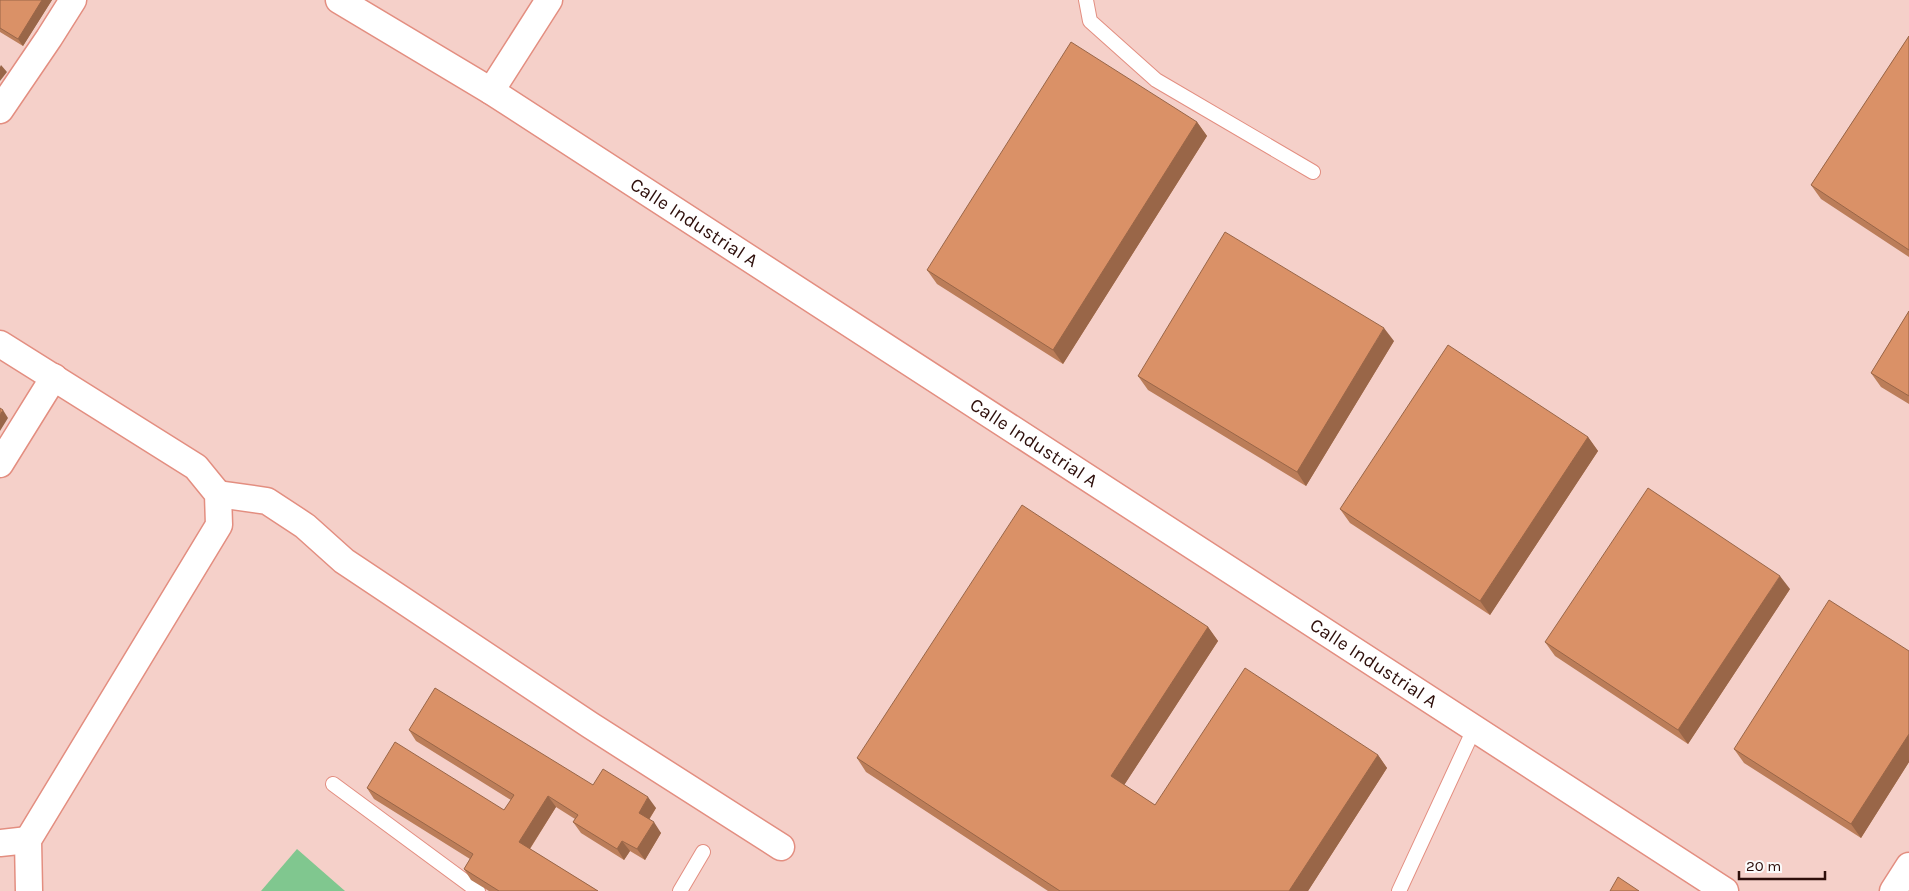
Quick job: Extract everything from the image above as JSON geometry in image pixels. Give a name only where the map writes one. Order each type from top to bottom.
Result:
[{"type":"street","points":[[0,110],[73,0]]},
{"type":"street","name":"Calle Industrial A","points":[[339,0],[491,91],[1725,891]]},
{"type":"street","points":[[491,91],[549,0]]},
{"type":"street","points":[[0,344],[196,466],[218,494],[219,525],[28,840],[29,891]]},
{"type":"street","points":[[0,464],[54,377]]},
{"type":"street","points":[[218,494],[267,501],[305,526],[352,567],[590,725],[781,847]]},
{"type":"street","points":[[0,843],[28,840]]},
{"type":"street","points":[[1893,891],[1909,866]]},
{"type":"lane","points":[[1086,0],[1090,20],[1156,80],[1313,172]]},
{"type":"lane","points":[[1399,891],[1474,729]]},
{"type":"lane","points":[[333,784],[478,891]]},
{"type":"lane","points":[[680,891],[703,852]]},
{"type":"green space","points":[[297,849],[345,891],[261,891]]},
{"type":"building","points":[[0,0],[42,0],[18,39],[0,28]]},
{"type":"building","points":[[1909,36],[1909,250],[1811,185]]},
{"type":"building","points":[[1071,42],[1197,122],[1053,350],[927,270]]},
{"type":"building","points":[[1225,232],[1384,328],[1297,472],[1138,376]]},
{"type":"building","points":[[1909,311],[1909,396],[1871,373]]},
{"type":"building","points":[[1448,345],[1588,437],[1480,601],[1340,509]]},
{"type":"building","points":[[1648,488],[1780,576],[1678,730],[1545,642]]},
{"type":"building","points":[[1022,505],[1208,627],[1111,776],[1155,805],[1245,668],[1378,755],[1289,891],[1060,891],[857,758]]},
{"type":"building","points":[[1829,600],[1909,651],[1909,734],[1851,824],[1734,749]]},
{"type":"building","points":[[435,688],[593,785],[603,769],[648,797],[639,813],[654,822],[637,849],[622,841],[617,849],[573,822],[578,815],[548,796],[519,842],[598,891],[499,891],[464,869],[473,854],[367,788],[395,742],[504,810],[514,795],[409,730]]},
{"type":"building","points":[[1618,877],[1639,891],[1610,891]]}]
